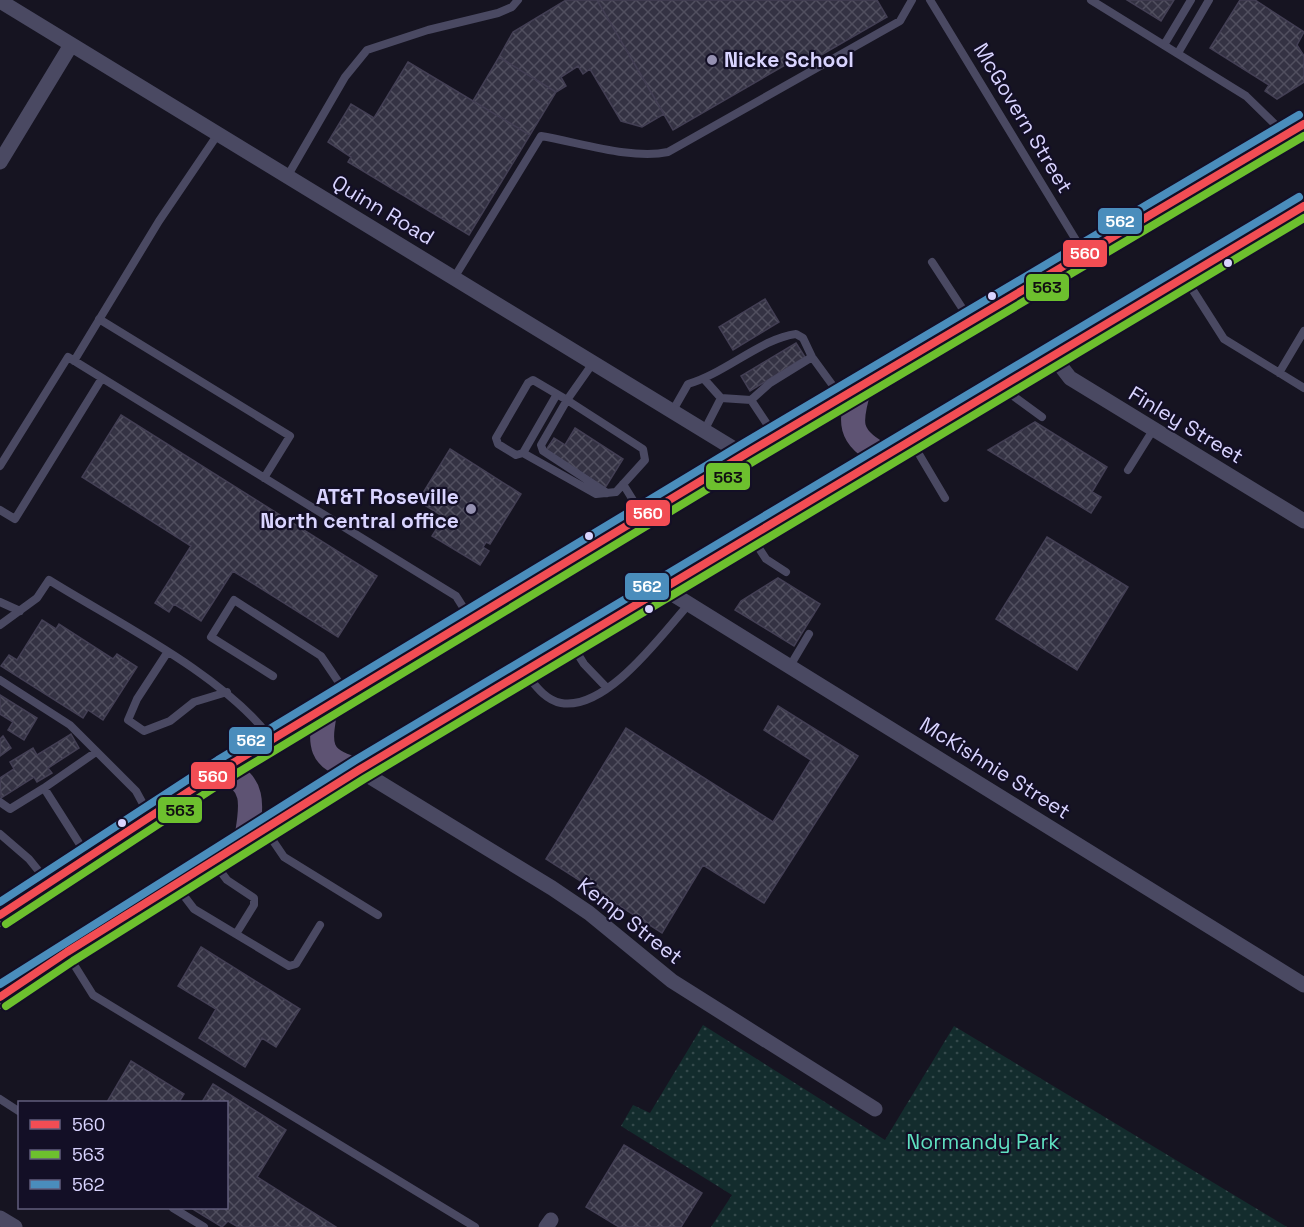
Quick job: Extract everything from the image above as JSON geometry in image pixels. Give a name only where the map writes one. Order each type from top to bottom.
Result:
[{"type":"main road","points":[[0,915],[223,769],[346,694],[1084,254],[1298,135]]},
{"type":"main road","points":[[0,997],[67,952],[359,770],[1185,277],[1302,204]]},
{"type":"main road","points":[[851,392],[852,426],[858,438],[868,448],[884,456]]},
{"type":"main road","points":[[326,707],[321,736],[322,749],[329,759],[340,766],[359,770]]},
{"type":"main road","points":[[223,769],[236,774],[248,789],[250,816],[255,834]]},
{"type":"street","name":"Quinn Road","points":[[0,1],[744,455]]},
{"type":"street","points":[[0,162],[71,45]]},
{"type":"street","name":"Finley Street","points":[[1053,356],[1070,378],[1304,522]]},
{"type":"street","name":"McKishnie Street","points":[[663,588],[1304,985]]},
{"type":"street","name":"Kemp Street","points":[[359,770],[552,888],[589,913],[672,981],[875,1109]]},
{"type":"street","points":[[0,1218],[15,1227]]},
{"type":"lane","points":[[287,177],[345,77],[367,50],[428,30],[498,13],[512,7],[518,0]]},
{"type":"lane","points":[[454,278],[541,136],[633,154],[653,155],[668,152],[900,21],[912,0]]},
{"type":"lane","name":"McGovern Street","points":[[930,0],[1084,254]]},
{"type":"lane","points":[[1091,0],[1246,96],[1298,135]]},
{"type":"lane","points":[[1164,45],[1191,0]]},
{"type":"lane","points":[[1178,53],[1209,0]]},
{"type":"lane","points":[[74,361],[159,221],[218,134]]},
{"type":"lane","points":[[932,262],[970,321]]},
{"type":"lane","points":[[1185,277],[1224,339],[1304,388]]},
{"type":"lane","points":[[99,319],[290,436],[264,478]]},
{"type":"lane","points":[[1279,373],[1304,331]]},
{"type":"lane","points":[[672,412],[688,384],[704,379],[789,335],[796,334],[803,338],[812,357],[851,392]]},
{"type":"lane","points":[[0,466],[68,357],[456,596],[471,619]]},
{"type":"lane","points":[[704,379],[721,398],[751,400],[770,383],[812,357]]},
{"type":"lane","points":[[593,363],[567,400],[542,445],[543,451],[607,493]]},
{"type":"lane","points":[[0,510],[15,519],[102,378]]},
{"type":"lane","points":[[533,380],[567,400],[643,449],[645,460],[616,492],[596,494],[523,453],[516,454],[498,444],[496,438],[523,392],[533,380]]},
{"type":"lane","points":[[1001,387],[1042,417]]},
{"type":"lane","points":[[523,453],[557,394]]},
{"type":"lane","points":[[704,431],[721,398]]},
{"type":"lane","points":[[751,400],[776,436]]},
{"type":"lane","points":[[1128,470],[1153,430]]},
{"type":"lane","points":[[911,441],[945,498]]},
{"type":"lane","points":[[623,484],[643,516]]},
{"type":"lane","points":[[750,536],[766,559],[786,572]]},
{"type":"lane","points":[[0,625],[37,598],[49,580],[227,692],[254,717],[272,740]]},
{"type":"lane","points":[[273,676],[211,637],[234,600],[321,656],[346,694]]},
{"type":"lane","points":[[0,602],[20,611]]},
{"type":"lane","points":[[524,671],[539,691],[559,703],[578,704],[607,688],[631,669],[689,604]]},
{"type":"lane","points":[[790,666],[809,634]]},
{"type":"lane","points":[[571,643],[584,664],[607,688]]},
{"type":"lane","points":[[167,653],[137,699],[128,720],[144,731],[170,721],[194,702],[227,692]]},
{"type":"lane","points":[[0,681],[70,725],[136,791],[150,817]]},
{"type":"lane","points":[[0,802],[10,809],[96,752]]},
{"type":"lane","points":[[44,788],[88,857]]},
{"type":"lane","points":[[0,834],[29,859],[48,884]]},
{"type":"lane","points":[[255,834],[284,856],[378,915]]},
{"type":"lane","points":[[213,860],[227,880],[255,898],[255,902],[236,934]]},
{"type":"lane","points":[[175,884],[194,909],[293,967],[320,925]]},
{"type":"lane","points":[[67,952],[93,995],[474,1227]]},
{"type":"lane","points":[[0,1099],[18,1111]]},
{"type":"lane","points":[[175,1209],[204,1227]]},
{"type":"green space","name":"Normandy Park","points":[[703,1025],[885,1140],[954,1026],[1287,1227],[711,1227],[732,1195],[621,1126],[633,1105],[650,1113]]},
{"type":"building","points":[[566,0],[597,0],[664,114],[642,127],[621,121],[590,69],[583,74],[578,66],[561,77],[566,86],[556,92],[499,57],[513,32]]},
{"type":"building","points":[[597,0],[877,0],[887,17],[804,65],[799,57],[673,130]]},
{"type":"building","points":[[1127,0],[1174,0],[1161,21]]},
{"type":"building","points":[[1240,0],[1255,0],[1304,32],[1297,45],[1304,56],[1304,82],[1277,99],[1265,91],[1269,85],[1210,48]]},
{"type":"building","points":[[499,57],[556,92],[530,135],[473,101]]},
{"type":"building","points":[[408,62],[530,135],[469,235],[348,162],[351,157],[328,142],[351,104],[374,118]]},
{"type":"building","points":[[765,299],[779,322],[733,350],[719,327]]},
{"type":"building","points":[[796,343],[805,357],[750,391],[741,376]]},
{"type":"building","points":[[121,415],[377,576],[338,637],[233,571],[201,621],[174,604],[169,612],[155,603],[191,546],[82,477]]},
{"type":"building","points":[[1035,422],[1107,467],[1092,492],[1101,497],[1091,513],[988,450]]},
{"type":"building","points":[[575,428],[623,459],[605,488],[546,450],[554,438],[565,445]]},
{"type":"building","name":"AT&T Roseville North central office","points":[[450,449],[521,494],[490,544],[486,542],[483,547],[489,551],[480,565],[432,536],[444,517],[418,501]]},
{"type":"building","points":[[1047,537],[1128,587],[1077,670],[996,619]]},
{"type":"building","points":[[778,578],[820,604],[794,646],[735,610],[741,601]]},
{"type":"building","points":[[42,620],[56,629],[59,624],[113,659],[117,654],[137,667],[103,720],[88,710],[83,718],[1,666],[9,655],[17,660]]},
{"type":"building","points":[[0,695],[37,718],[24,740],[8,730],[13,722],[0,714]]},
{"type":"building","points":[[778,706],[858,756],[764,903],[703,865],[662,933],[546,859],[626,728],[773,822],[811,760],[764,730]]},
{"type":"building","points":[[71,734],[79,748],[48,768],[52,773],[37,782],[34,777],[1,798],[0,778],[14,769],[10,762],[33,748],[37,755]]},
{"type":"building","points":[[3,736],[11,748],[0,756],[0,739]]},
{"type":"building","points":[[201,947],[300,1009],[276,1047],[262,1038],[245,1067],[199,1038],[216,1009],[178,986]]},
{"type":"building","points":[[131,1061],[184,1094],[180,1101],[108,1101]]},
{"type":"building","points":[[213,1084],[286,1130],[257,1177],[336,1227],[238,1227],[228,1221],[222,1227],[193,1209],[228,1209],[228,1101],[203,1101]]},
{"type":"building","points":[[624,1145],[702,1193],[681,1227],[619,1227],[586,1207]]},
{"type":"transit line","name":"562","points":[[0,902],[218,760],[739,446],[1299,115]]},
{"type":"transit line","name":"560","points":[[0,915],[223,769],[744,455],[1304,124]]},
{"type":"transit line","name":"563","points":[[6,924],[229,778],[749,464],[1304,136]]},
{"type":"transit line","name":"562","points":[[0,984],[354,761],[1299,197]]},
{"type":"transit line","name":"560","points":[[0,997],[67,952],[359,770],[1304,206]]},
{"type":"transit line","name":"563","points":[[6,1006],[73,961],[364,779],[1304,218]]},
{"type":"place","name":"Nicke School","points":[[712,60]]},
{"type":"place","name":"AT&T Roseville North central office","points":[[471,509]]}]
